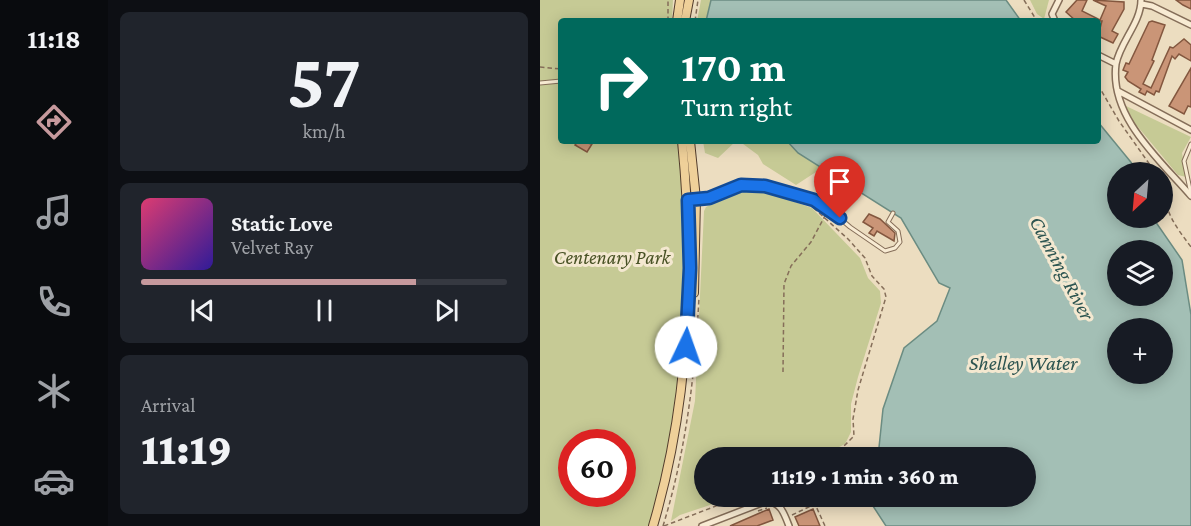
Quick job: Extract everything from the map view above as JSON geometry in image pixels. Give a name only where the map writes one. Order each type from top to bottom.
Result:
[{"type":"main road","points":[[677,18],[680,0]]},
{"type":"main road","points":[[686,18],[689,0]]},
{"type":"main road","points":[[653,526],[671,459],[683,378],[692,200],[683,144]]},
{"type":"main road","points":[[661,526],[686,405],[697,257],[690,144]]},
{"type":"street","points":[[1054,18],[1052,14],[1059,0]]},
{"type":"street","points":[[1191,25],[1142,2],[1116,64],[1120,103],[1129,122],[1191,196]]},
{"type":"street","points":[[1101,56],[1116,64]]},
{"type":"street","points":[[1118,91],[1191,130]]},
{"type":"street","points":[[702,526],[767,501],[776,502],[789,526]]},
{"type":"lane","points":[[540,82],[558,81]]},
{"type":"lane","points":[[1191,144],[1184,161],[1191,196]]},
{"type":"lane","points":[[692,200],[709,198],[731,188],[749,184],[797,193],[829,209],[850,227],[885,251],[895,248],[900,242],[898,231],[888,222],[893,213]]},
{"type":"path","points":[[668,18],[669,0]]},
{"type":"path","points":[[695,18],[698,0]]},
{"type":"path","points":[[1024,0],[1035,18]]},
{"type":"path","points":[[540,67],[558,69]]},
{"type":"path","points":[[1101,90],[1119,121],[1148,162]]},
{"type":"path","points":[[772,192],[794,198]]},
{"type":"path","points":[[805,201],[815,207],[823,218],[848,239],[865,258],[872,276],[884,289],[886,301],[858,390],[853,419],[854,436],[843,447]]},
{"type":"path","points":[[704,205],[709,203]]},
{"type":"path","points":[[783,372],[784,284],[791,266],[811,242],[829,209]]},
{"type":"path","points":[[1173,222],[1177,231],[1191,247]]},
{"type":"path","points":[[786,518],[815,504],[825,526]]},
{"type":"path","points":[[661,526],[712,507]]},
{"type":"path","points":[[758,511],[769,507]]},
{"type":"green space","name":"Centenary Park","points":[[540,0],[673,0],[672,18],[558,18],[558,144],[679,144],[685,238],[685,286],[678,383],[661,479],[649,526],[540,526]]},
{"type":"green space","points":[[701,0],[711,0],[707,18],[698,18]]},
{"type":"green space","points":[[1030,0],[1049,0],[1044,18],[1037,14]]},
{"type":"green space","points":[[1126,106],[1191,137],[1182,153],[1186,177],[1178,175],[1173,169],[1173,162],[1167,162],[1133,121]]},
{"type":"green space","points":[[704,144],[733,144],[718,158],[705,153]]},
{"type":"green space","points":[[743,144],[790,144],[798,153],[822,168],[796,185],[763,164],[758,155]]},
{"type":"green space","points":[[746,190],[769,193],[812,208],[860,258],[868,278],[880,291],[881,303],[851,404],[851,432],[845,444],[839,447],[694,447],[694,507],[704,507],[680,515],[671,521],[695,401],[704,211],[706,207],[734,193]]},
{"type":"water","points":[[711,0],[1006,0],[1019,18],[707,18]]},
{"type":"water","name":"Shelley Water","points":[[1101,126],[1131,162],[1107,162],[1107,228],[1160,228],[1168,240],[1107,240],[1107,306],[1173,306],[1173,247],[1182,260],[1191,315],[1191,526],[886,526],[874,507],[1036,507],[1036,447],[879,447],[883,409],[904,348],[937,321],[950,288],[939,283],[901,218],[798,153],[790,144],[1101,144]]},
{"type":"building","points":[[1077,0],[1087,0],[1082,11],[1096,18],[1073,18],[1066,12]]},
{"type":"building","points":[[1093,0],[1124,2],[1124,9],[1112,31],[1118,34],[1113,43],[1101,37],[1101,18],[1106,6]]},
{"type":"building","points":[[1176,0],[1191,0],[1191,9],[1183,5]]},
{"type":"building","points":[[1149,22],[1165,25],[1152,60],[1154,61],[1143,84],[1151,88],[1170,47],[1173,48],[1184,39],[1191,45],[1191,61],[1179,54],[1175,59],[1172,56],[1159,92],[1156,91],[1154,95],[1147,91],[1145,95],[1139,92],[1141,89],[1128,81],[1125,77],[1128,72],[1123,70],[1126,63],[1129,64]]},
{"type":"building","points":[[1191,68],[1191,107],[1188,106],[1184,114],[1169,106]]},
{"type":"building","points":[[576,144],[592,144],[587,152]]},
{"type":"building","points":[[833,190],[848,198],[842,208],[830,201]]},
{"type":"building","points":[[869,214],[880,219],[895,233],[894,241],[877,231],[874,236],[869,233],[873,228],[863,222]]},
{"type":"building","points":[[769,509],[773,520],[757,526],[730,526]]},
{"type":"building","points":[[813,509],[820,526],[799,526],[795,517]]},
{"type":"route","points":[[686,347],[690,268],[688,200],[709,198],[731,188],[749,184],[797,193],[814,200],[840,218]]},
{"type":"water label","name":"Canning River","points":[[1062,268]]}]
